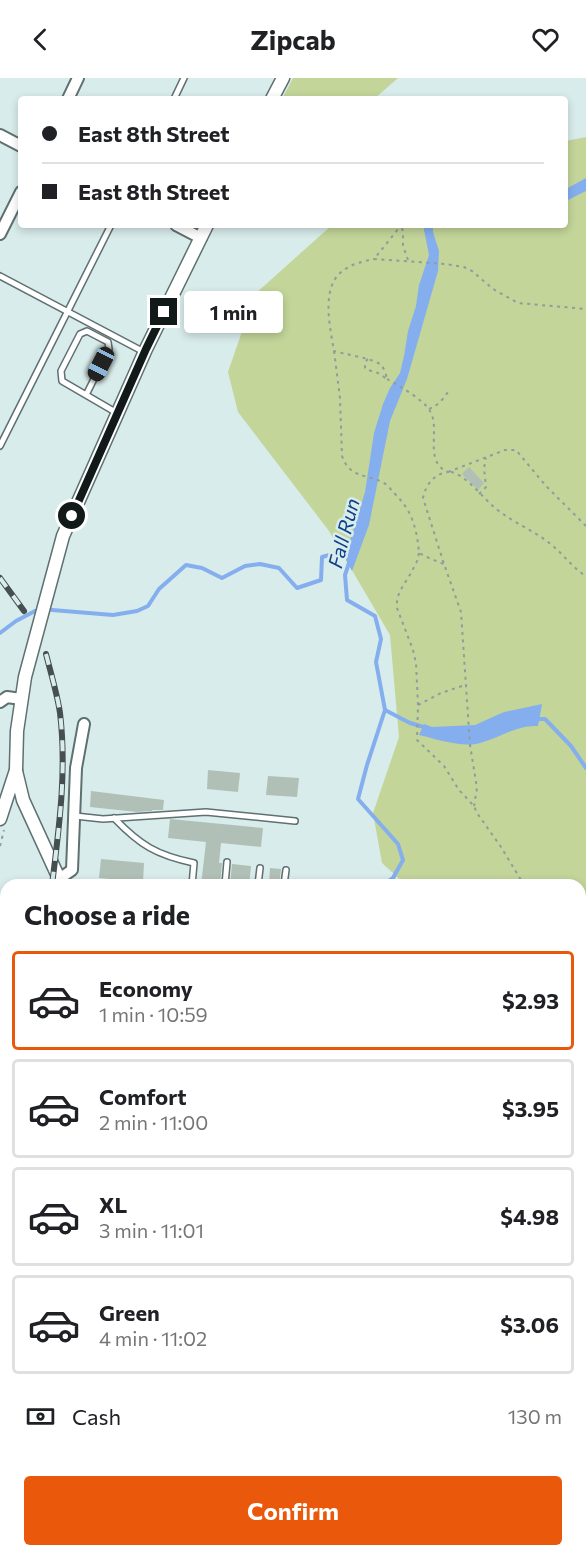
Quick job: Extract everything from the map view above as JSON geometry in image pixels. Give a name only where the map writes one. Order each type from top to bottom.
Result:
[{"type":"street","points":[[69,96],[78,78]]},
{"type":"street","points":[[274,96],[283,78]]},
{"type":"street","points":[[0,135],[18,144]]},
{"type":"street","points":[[0,234],[18,198]]},
{"type":"street","points":[[182,228],[201,238]]},
{"type":"street","points":[[60,879],[23,800],[16,770],[21,699],[27,669],[63,536],[145,352],[206,228]]},
{"type":"street","points":[[0,702],[7,697],[21,699]]},
{"type":"street","points":[[64,879],[72,870],[76,768],[84,724]]},
{"type":"street","points":[[0,819],[16,770]]},
{"type":"lane","points":[[175,96],[184,78]]},
{"type":"lane","points":[[0,446],[110,228]]},
{"type":"lane","points":[[0,276],[145,352]]},
{"type":"lane","points":[[86,395],[109,349],[108,342],[87,331],[80,334],[61,372],[62,381],[86,395],[117,413]]},
{"type":"lane","points":[[75,816],[103,819],[206,812],[295,820]]},
{"type":"lane","points":[[114,818],[132,837],[147,847],[171,858],[194,862],[193,879]]},
{"type":"lane","points":[[226,879],[227,862]]},
{"type":"lane","points":[[259,879],[260,868]]},
{"type":"lane","points":[[285,879],[286,870]]},
{"type":"path","points":[[374,259],[399,228],[403,231],[403,246],[408,260]]},
{"type":"path","points":[[520,879],[474,806],[459,790],[440,762],[417,740],[418,705],[414,650],[396,603],[399,593],[415,567],[419,553],[418,537],[408,509],[385,483],[351,470],[345,465],[342,456],[340,398],[330,322],[330,292],[335,278],[346,268],[374,259],[408,260],[464,267],[493,290],[518,303],[586,309]]},
{"type":"path","points":[[334,351],[378,362],[387,379]]},
{"type":"path","points":[[368,360],[365,362],[365,368],[378,373],[429,409],[435,457],[442,469],[460,475],[499,512],[550,543],[576,570],[586,576]]},
{"type":"path","points":[[429,409],[442,401],[450,389]]},
{"type":"path","points":[[474,806],[477,788],[470,745],[461,612],[423,498],[425,490],[432,479],[440,474],[505,450],[516,450],[546,486],[586,526]]},
{"type":"path","points":[[479,494],[486,485],[484,468],[487,457]]},
{"type":"path","points":[[419,553],[444,564]]},
{"type":"path","points":[[418,705],[441,693],[466,685]]},
{"type":"green space","points":[[293,78],[398,78],[377,96],[284,96]]},
{"type":"green space","points":[[586,137],[586,879],[399,879],[382,863],[373,813],[399,737],[390,635],[329,531],[238,412],[228,372],[255,294],[329,228],[568,228],[568,141]]},
{"type":"water","points":[[586,178],[586,191],[568,200],[568,188]]},
{"type":"water","points":[[424,228],[433,228],[439,251],[438,271],[407,379],[390,421],[369,525],[352,571],[344,556],[365,492],[374,433],[383,404],[400,373],[419,285],[429,255]]},
{"type":"water","points":[[542,704],[538,726],[515,730],[480,743],[458,744],[419,735],[424,724],[432,727],[475,725],[504,712]]},
{"type":"building","points":[[469,467],[484,483],[478,490],[462,474]]},
{"type":"building","points":[[208,770],[240,773],[238,792],[207,789]]},
{"type":"building","points":[[268,776],[299,778],[297,797],[266,795]]},
{"type":"building","points":[[91,791],[164,800],[163,810],[137,812],[90,807]]},
{"type":"building","points":[[170,819],[263,828],[261,847],[221,843],[221,879],[202,879],[206,842],[168,838]]},
{"type":"building","points":[[101,859],[144,863],[143,879],[99,878]]},
{"type":"building","points":[[232,864],[251,866],[250,879],[231,879]]},
{"type":"building","points":[[270,868],[281,869],[280,879],[269,879]]},
{"type":"waterway","points":[[52,610],[113,615],[137,611],[148,606],[159,589],[186,565],[202,568],[222,578],[245,566],[260,564],[279,568],[297,588],[321,580],[322,557],[337,553],[347,556]]},
{"type":"waterway","name":"Fall Run","points":[[350,560],[345,575],[347,600],[375,616],[381,639],[376,662],[385,710],[358,799],[398,844],[403,860],[392,879]]},
{"type":"waterway","points":[[0,633],[35,611]]},
{"type":"waterway","points":[[385,710],[410,723],[427,728]]},
{"type":"waterway","points":[[535,719],[545,719],[571,746],[586,768]]},
{"type":"railway","points":[[0,578],[24,611]]},
{"type":"railway","points":[[46,654],[60,713],[63,756],[53,879]]},
{"type":"route","points":[[72,516],[164,312]]}]
